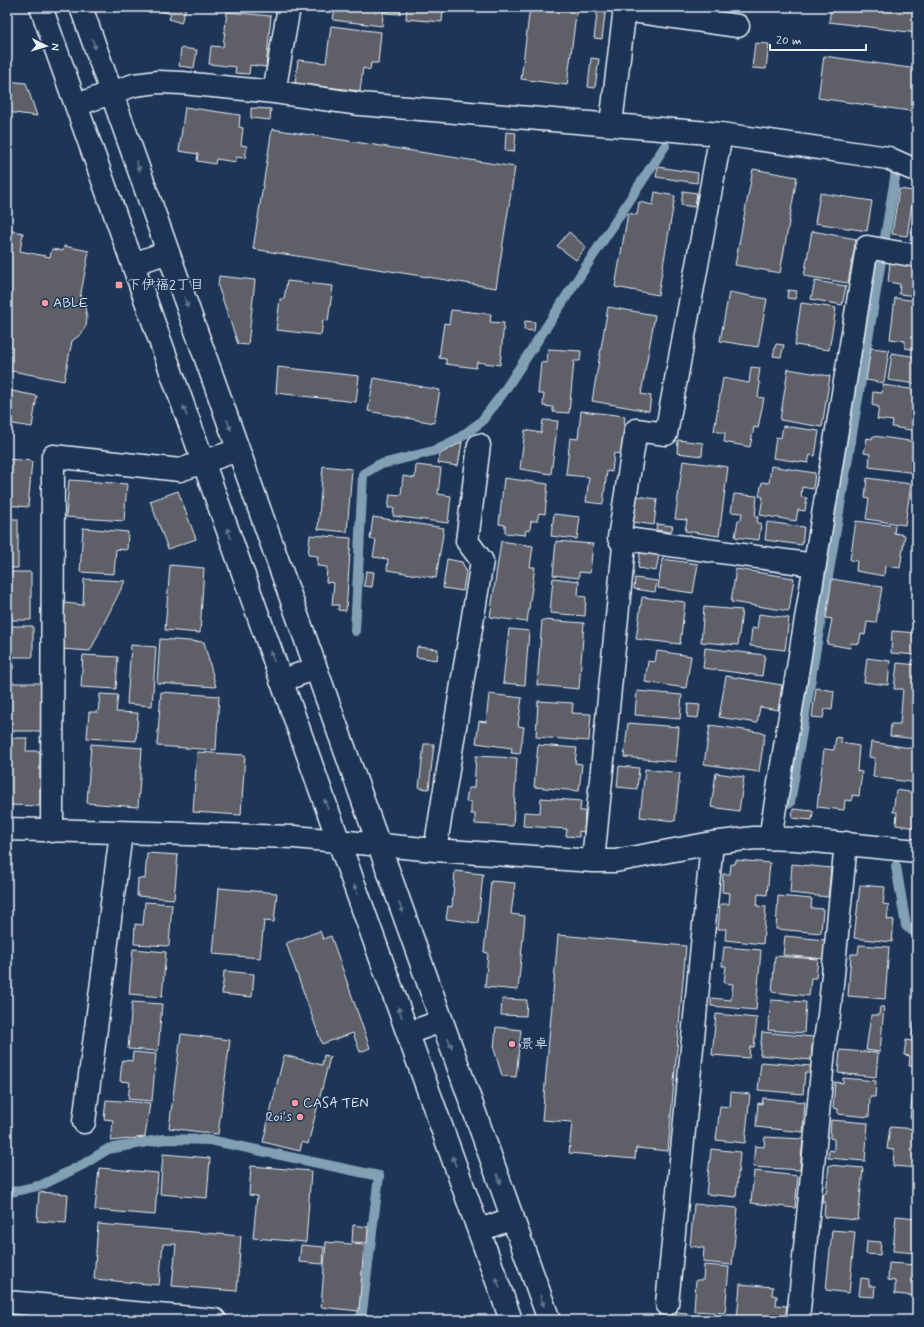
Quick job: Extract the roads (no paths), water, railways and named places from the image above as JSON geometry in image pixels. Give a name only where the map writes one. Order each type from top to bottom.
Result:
[{"type":"street","points":[[41,7],[511,1320]]},
{"type":"street","points":[[81,7],[549,1320]]},
{"type":"street","points":[[274,92],[289,7]]},
{"type":"street","points":[[611,124],[625,8],[738,26]]},
{"type":"street","points":[[76,105],[134,85],[158,82],[182,83],[274,92],[360,104],[721,134],[888,158],[903,165]]},
{"type":"street","points":[[593,861],[624,546],[619,538],[636,430],[666,434],[721,134]]},
{"type":"street","points":[[770,838],[867,247],[917,256]]},
{"type":"street","points":[[133,264],[168,252]]},
{"type":"street","points":[[435,850],[482,561],[467,541],[479,445]]},
{"type":"street","points":[[52,831],[53,456],[180,470],[238,450]]},
{"type":"street","points":[[619,538],[815,565]]},
{"type":"street","points":[[282,681],[316,668]]},
{"type":"street","points":[[7,829],[294,837],[435,850],[593,861],[615,861],[712,843],[754,838],[795,839],[846,843],[917,851]]},
{"type":"street","points":[[84,1122],[121,833]]},
{"type":"street","points":[[667,1304],[712,843]]},
{"type":"street","points":[[798,1320],[824,1048],[829,1015],[846,843]]},
{"type":"street","points":[[408,1033],[442,1021]]},
{"type":"street","points":[[480,1230],[513,1218]]},
{"type":"street","points":[[7,1302],[215,1320]]},
{"type":"waterway","points":[[355,631],[363,474],[378,465],[433,451],[458,439],[481,422],[503,393],[665,146]]},
{"type":"waterway","points":[[790,803],[895,178],[896,160]]},
{"type":"waterway","points":[[896,866],[906,926],[917,934]]},
{"type":"waterway","points":[[7,1193],[42,1185],[84,1164],[108,1149],[164,1139],[210,1140],[379,1176],[361,1320]]},
{"type":"place","name":"下伊福2丁目","points":[[119,285]]},
{"type":"place","name":"ABLE","points":[[45,303]]},
{"type":"place","name":"景卓","points":[[512,1044]]},
{"type":"place","name":"CASA TEN","points":[[295,1103]]},
{"type":"place","name":"Roi's","points":[[300,1117]]}]
